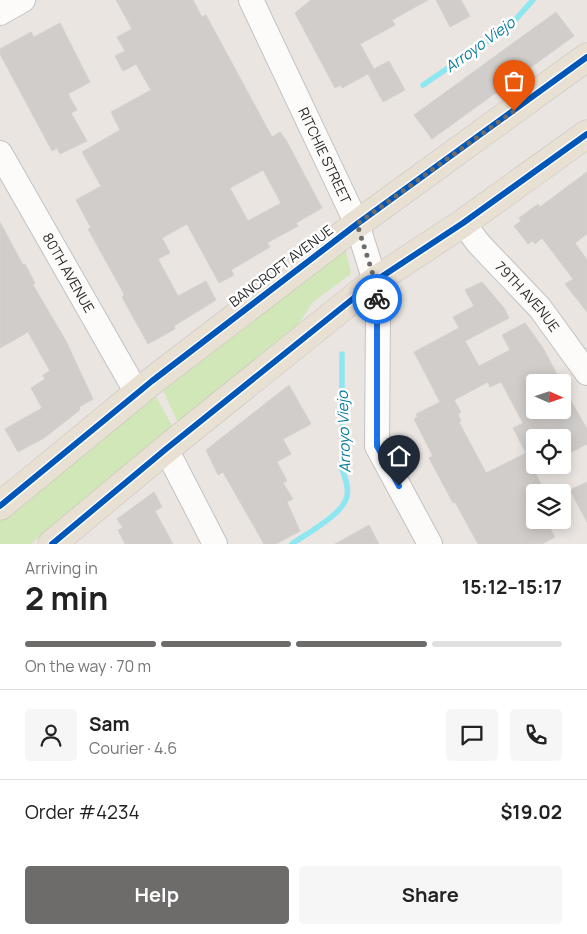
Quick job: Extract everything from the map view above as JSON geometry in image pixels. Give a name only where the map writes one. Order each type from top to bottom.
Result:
[{"type":"main road","name":"BANCROFT AVENUE","points":[[0,506],[136,393],[357,224],[587,57]]},
{"type":"main road","points":[[52,544],[166,448],[375,281],[463,223],[587,134]]},
{"type":"street","points":[[0,13],[23,0]]},
{"type":"street","name":"RITCHIE STREET","points":[[251,0],[357,224],[375,281],[378,313],[377,446],[430,544]]},
{"type":"street","name":"80TH AVENUE","points":[[0,153],[136,393]]},
{"type":"street","name":"79TH AVENUE","points":[[463,223],[479,244],[540,308],[587,373]]},
{"type":"street","points":[[166,448],[215,544]]},
{"type":"green space","points":[[345,246],[351,274],[313,302],[296,328],[178,423],[161,386]]},
{"type":"green space","points":[[154,393],[173,427],[31,544],[0,544],[0,521]]},
{"type":"building","points":[[116,0],[193,0],[202,17],[206,15],[272,137],[280,132],[286,140],[322,208],[296,223],[298,226],[267,243],[270,247],[231,270],[234,275],[219,283],[187,224],[162,238],[170,253],[158,259],[178,296],[206,281],[216,300],[174,326],[175,329],[148,344],[122,297],[124,296],[123,292],[88,229],[91,228],[76,200],[101,186],[82,152],[120,130],[111,112],[151,90],[136,64],[123,71],[115,56],[125,51],[117,37],[132,29]],"holes":[[[263,170],[281,203],[248,221],[230,188]]]},
{"type":"building","points":[[311,0],[428,0],[392,20],[395,25],[360,44],[374,69],[389,61],[405,90],[383,102],[368,74],[342,88],[341,85],[335,88],[295,13]]},
{"type":"building","points":[[436,0],[461,0],[470,16],[450,27]]},
{"type":"building","points":[[556,12],[574,36],[432,139],[414,115]]},
{"type":"building","points":[[60,23],[90,82],[68,94],[77,110],[71,113],[87,141],[60,154],[57,148],[52,151],[0,54],[0,49],[31,32],[34,37]]},
{"type":"building","points":[[587,172],[587,234],[575,243],[587,260],[587,312],[565,284],[573,279],[542,238],[535,244],[532,241],[528,244],[514,226],[521,221],[519,218],[538,204],[540,207]]},
{"type":"building","points":[[0,222],[35,283],[33,285],[66,341],[93,399],[79,407],[80,410],[44,438],[18,452],[5,429],[42,408],[31,388],[45,379],[43,375],[50,371],[28,332],[0,348]]},
{"type":"building","points":[[482,282],[504,308],[509,318],[465,341],[479,366],[510,350],[502,335],[525,323],[543,348],[557,374],[526,374],[526,419],[571,419],[571,401],[587,429],[587,444],[571,452],[571,429],[526,429],[526,453],[526,474],[536,474],[541,484],[526,484],[526,529],[550,529],[555,537],[542,544],[478,544],[429,458],[433,456],[414,419],[418,417],[416,414],[440,402],[414,352],[459,328],[453,317],[474,306],[465,290]],"holes":[[[488,382],[490,387],[501,382],[523,423],[513,428],[526,453],[486,473],[459,422],[461,421],[458,414],[461,412],[454,400]]]},
{"type":"building","points":[[289,385],[311,424],[283,439],[291,454],[277,462],[287,481],[283,483],[293,499],[287,502],[300,531],[276,544],[264,544],[223,472],[218,475],[206,450]]},
{"type":"building","points":[[587,482],[587,522],[571,492],[571,490]]},
{"type":"building","points":[[154,492],[162,507],[155,511],[173,544],[125,544],[118,530],[123,528],[117,519]]},
{"type":"building","points":[[369,525],[379,544],[335,544]]},
{"type":"waterway","name":"Arroyo Viejo","points":[[423,85],[510,26],[533,0]]},
{"type":"waterway","name":"Arroyo Viejo","points":[[292,544],[332,517],[339,510],[347,496],[347,486],[342,469],[342,354]]},
{"type":"cycle path","points":[[0,506],[152,381],[357,224],[587,57]]},
{"type":"cycle path","points":[[52,544],[166,449],[375,281],[463,223],[587,134]]},
{"type":"way so far","points":[[377,299],[375,281],[357,224],[514,111]]},
{"type":"route","points":[[377,299],[377,446],[399,486]]}]
